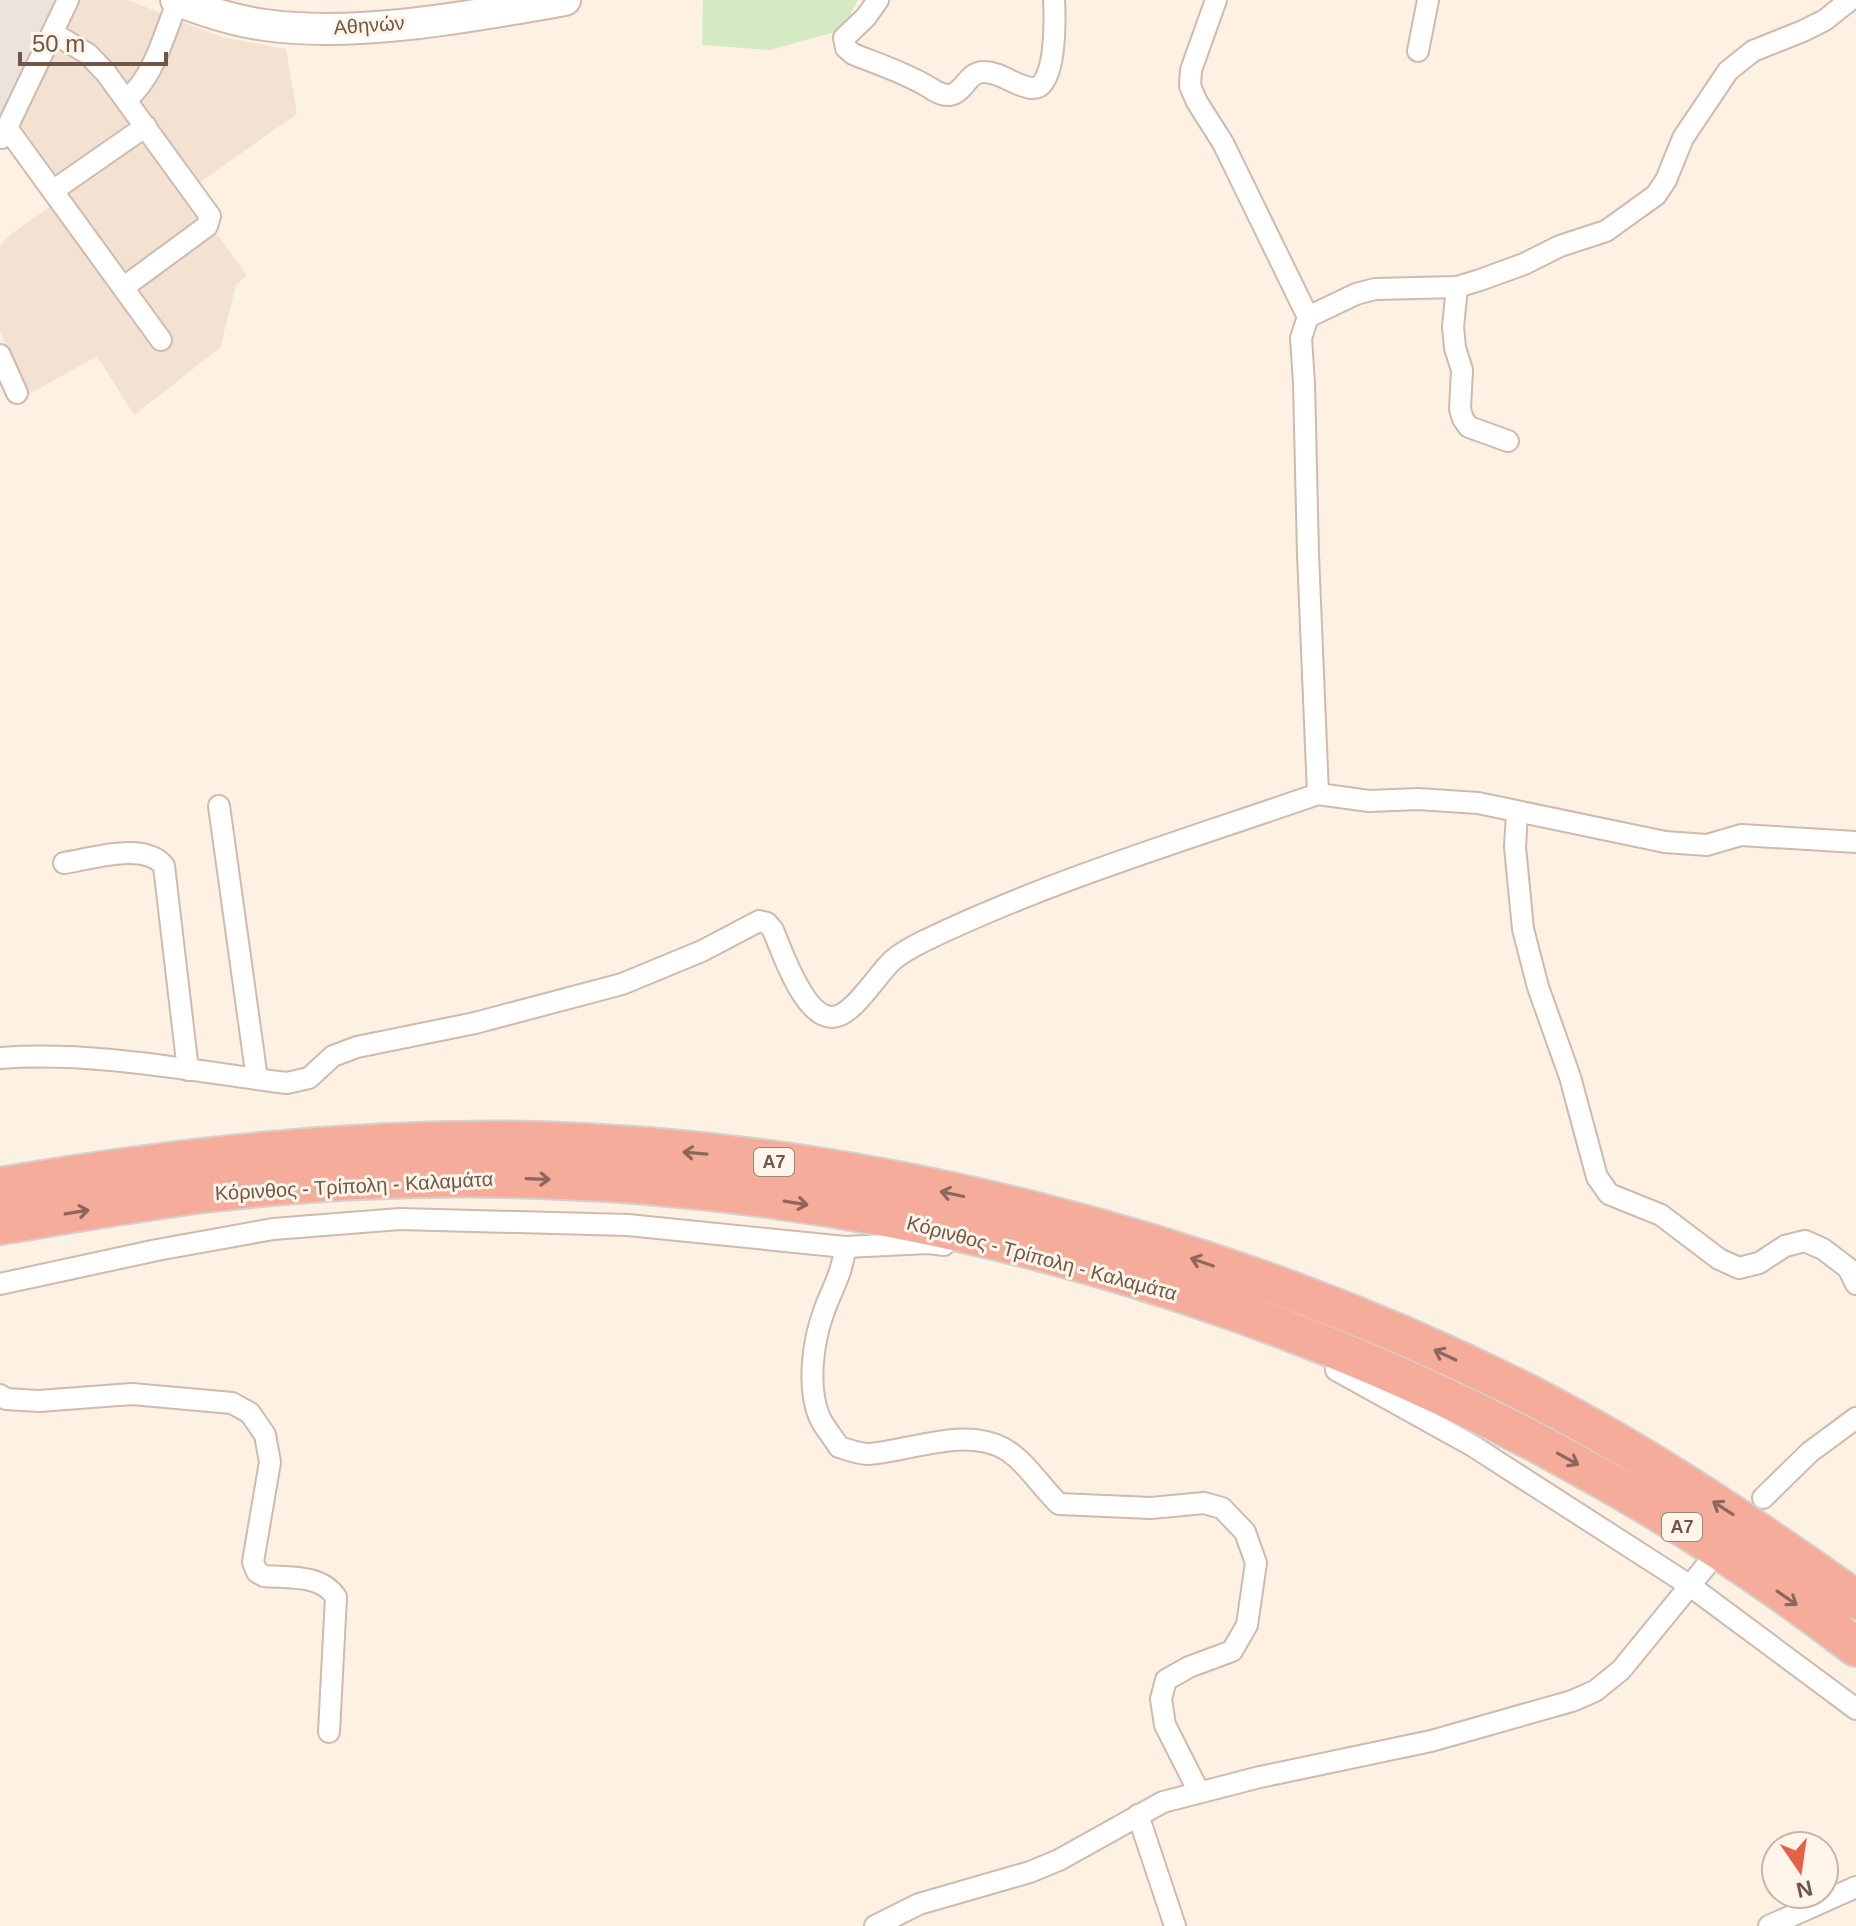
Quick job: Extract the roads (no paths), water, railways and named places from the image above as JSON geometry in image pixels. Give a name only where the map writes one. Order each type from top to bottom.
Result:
[{"type":"highway","name":"Κόρινθος - Τρίπολη - Καλαμάτα","points":[[0,1187],[128,1166],[280,1149],[441,1141],[542,1141],[792,1164],[884,1179],[997,1203],[1096,1229],[1251,1278],[1366,1321],[1464,1363],[1529,1395],[1680,1480],[1856,1600]]},
{"type":"highway","name":"Κόρινθος - Τρίπολη - Καλαμάτα","points":[[0,1225],[208,1193],[365,1181],[541,1179],[696,1190],[786,1201],[877,1216],[989,1240],[1186,1296],[1352,1356],[1438,1393],[1499,1422],[1659,1511],[1856,1647]]},
{"type":"main road","name":"Αθηνών","points":[[177,0],[224,17],[262,25],[326,28],[447,19],[565,0]]},
{"type":"street","points":[[68,0],[3,135],[54,190],[161,340]]},
{"type":"street","points":[[127,99],[150,69],[177,0]]},
{"type":"street","points":[[878,0],[844,38],[846,48],[853,54],[907,75],[940,94],[951,95],[970,76],[981,72],[992,73],[1033,89],[1041,86],[1046,80],[1052,54],[1054,0]]},
{"type":"street","points":[[1216,0],[1191,70],[1190,86],[1223,143],[1308,317],[1301,338],[1318,794]]},
{"type":"street","points":[[1418,51],[1428,0]]},
{"type":"street","points":[[1308,317],[1356,294],[1375,289],[1457,287],[1606,231],[1656,195],[1690,126],[1728,71],[1753,51],[1814,26],[1850,0]]},
{"type":"street","points":[[53,33],[95,60],[206,209],[210,221],[124,287]]},
{"type":"street","points":[[54,190],[146,126]]},
{"type":"street","points":[[1457,287],[1453,327],[1462,370],[1460,409],[1463,419],[1469,427],[1508,441]]},
{"type":"street","points":[[0,355],[17,393]]},
{"type":"street","points":[[0,1058],[68,1057],[299,1082],[315,1073],[333,1056],[357,1047],[475,1023],[622,984],[702,951],[759,921],[767,923],[773,930],[802,995],[821,1014],[834,1018],[849,1010],[896,957],[921,942],[1006,904],[1318,794],[1369,801],[1418,799],[1478,803],[1665,842],[1707,845],[1741,835],[1856,842]]},
{"type":"street","points":[[219,806],[257,1079]]},
{"type":"street","points":[[1517,813],[1515,847],[1523,929],[1538,987],[1570,1077],[1597,1177],[1609,1194],[1661,1215],[1719,1259],[1739,1268],[1759,1263],[1785,1246],[1805,1241],[1823,1249],[1848,1268],[1856,1284]]},
{"type":"street","points":[[64,863],[136,852],[150,854],[164,866],[188,1070]]},
{"type":"street","points":[[0,1284],[273,1229],[400,1219],[628,1225],[845,1247],[928,1243],[1008,1257],[1135,1295],[1348,1375],[1473,1446],[1689,1585],[1856,1709]]},
{"type":"street","points":[[845,1247],[839,1279],[824,1310],[816,1339],[812,1374],[819,1415],[839,1447],[866,1454],[952,1441],[980,1441],[1004,1448],[1059,1504],[1151,1508],[1204,1503],[1222,1508],[1245,1532],[1256,1563],[1247,1625],[1232,1651],[1189,1667],[1166,1680],[1161,1699],[1165,1725],[1199,1792]]},
{"type":"street","points":[[0,1395],[6,1399],[39,1401],[147,1395],[232,1403],[250,1413],[265,1435],[270,1462],[253,1562],[257,1572],[264,1576],[317,1581],[330,1587],[336,1597],[329,1732]]},
{"type":"street","points":[[1763,1498],[1810,1452],[1856,1418]]},
{"type":"street","points":[[875,1926],[919,1904],[1030,1872],[1059,1860],[1163,1802],[1431,1741],[1572,1701],[1595,1691],[1621,1670],[1706,1566]]},
{"type":"street","points":[[1138,1815],[1175,1926]]},
{"type":"street","points":[[1769,1926],[1856,1887]]}]
